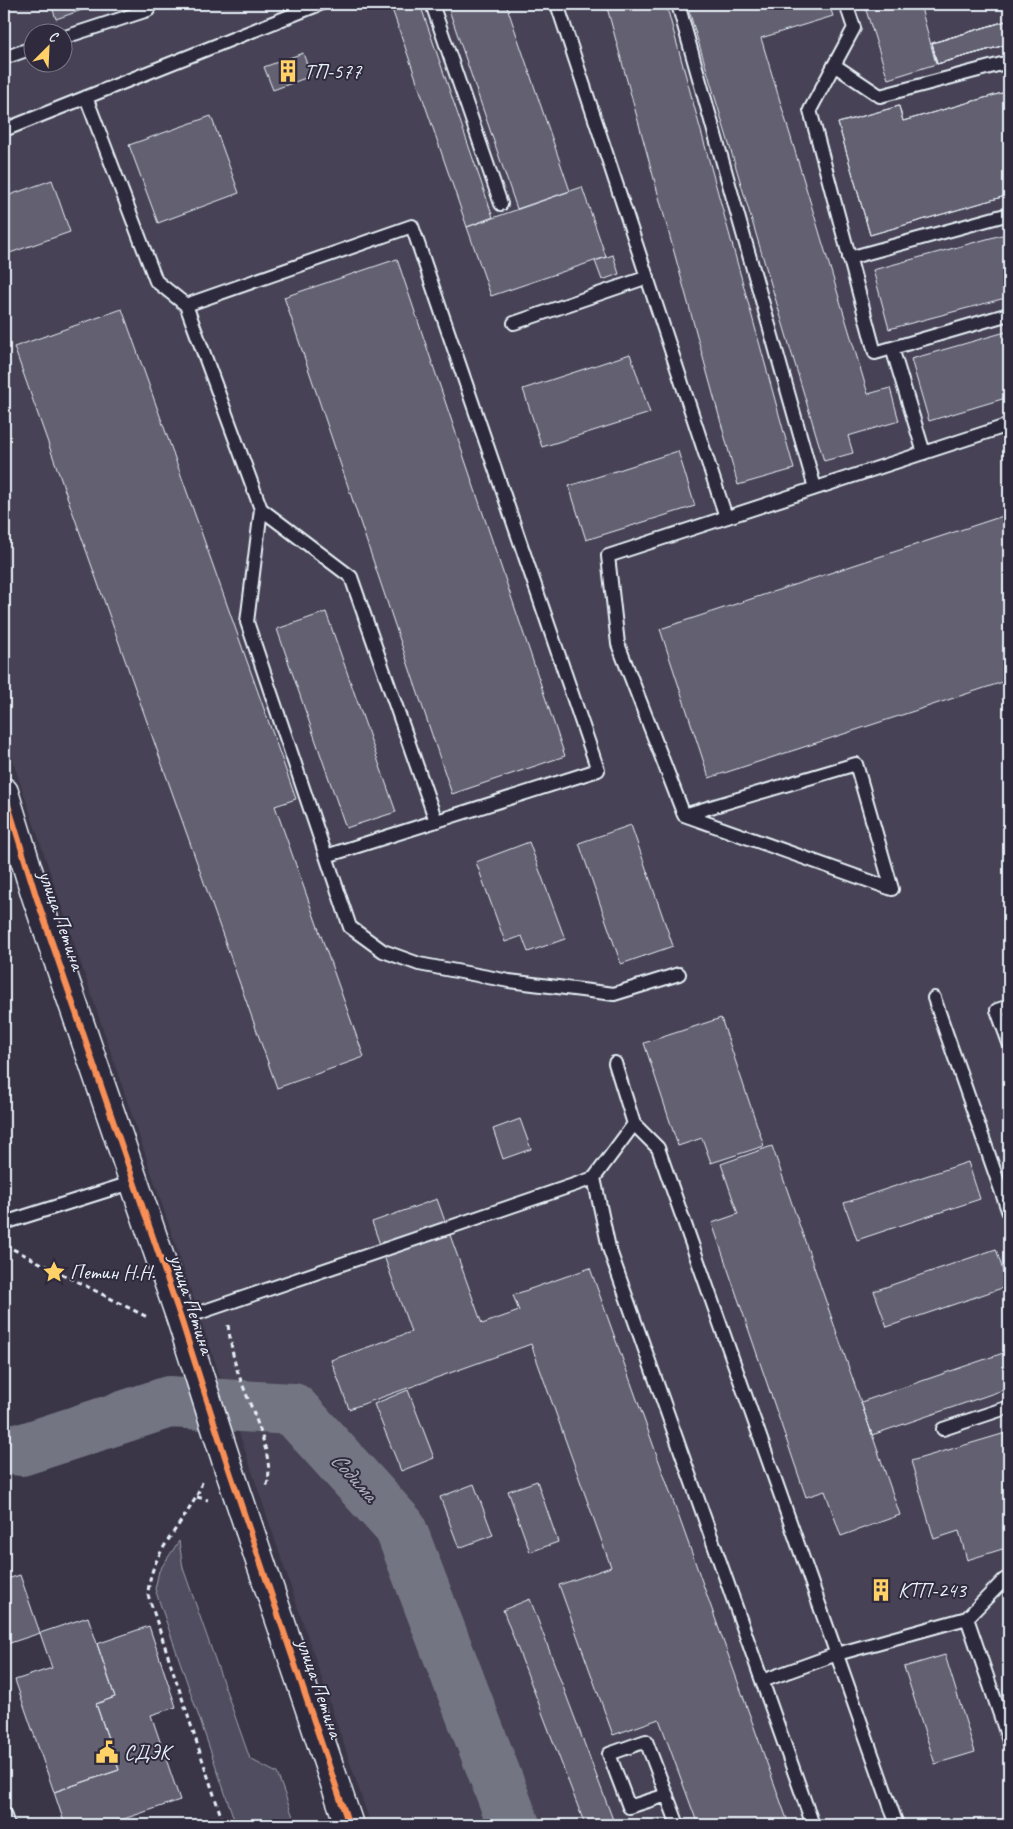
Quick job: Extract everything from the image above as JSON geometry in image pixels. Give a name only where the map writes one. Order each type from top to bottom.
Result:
[{"type":"street","name":"улица Петина","points":[[4,792],[36,896],[134,1182],[168,1320],[197,1370],[350,1825]]},
{"type":"lane","points":[[72,35],[148,10],[145,4]]},
{"type":"lane","points":[[4,130],[320,4]]},
{"type":"lane","points":[[432,4],[501,204]]},
{"type":"lane","points":[[557,4],[726,517]]},
{"type":"lane","points":[[678,4],[815,488]]},
{"type":"lane","points":[[846,4],[854,28],[810,110],[875,353],[1009,314]]},
{"type":"lane","points":[[4,54],[22,50]]},
{"type":"lane","points":[[834,65],[880,96],[1009,62]]},
{"type":"lane","points":[[86,97],[156,281],[186,305],[261,509],[247,622],[350,927],[383,951],[419,964],[509,981],[614,994],[678,974]]},
{"type":"lane","points":[[850,258],[1009,214]]},
{"type":"lane","points":[[186,305],[412,226],[598,770],[326,856]]},
{"type":"lane","points":[[514,323],[648,278]]},
{"type":"lane","points":[[892,348],[924,452]]},
{"type":"lane","points":[[684,815],[856,764],[892,889],[684,815],[618,644],[608,556],[1009,425]]},
{"type":"lane","points":[[261,509],[351,577],[436,821]]},
{"type":"lane","points":[[934,998],[1009,1213]]},
{"type":"lane","points":[[1009,1006],[997,1010],[1009,1043]]},
{"type":"lane","points":[[615,1063],[634,1124],[658,1148],[897,1825]]},
{"type":"lane","points":[[168,1320],[223,1305],[594,1178],[634,1124]]},
{"type":"lane","points":[[594,1178],[609,1248],[813,1825]]},
{"type":"lane","points":[[4,1223],[134,1182]]},
{"type":"lane","points":[[943,1429],[1009,1407]]},
{"type":"lane","points":[[762,1680],[837,1654],[967,1618],[1009,1577]]},
{"type":"lane","points":[[967,1618],[1009,1741]]},
{"type":"lane","points":[[667,1795],[629,1808],[609,1754],[646,1741],[667,1795],[678,1825]]},
{"type":"lane","points":[[4,1814],[8,1825]]},
{"type":"path","points":[[4,1245],[168,1320]]},
{"type":"path","points":[[223,1305],[235,1362],[269,1459],[268,1482],[264,1491]]},
{"type":"path","points":[[203,1480],[197,1497],[153,1567],[148,1595],[224,1825]]},
{"type":"shaded area","points":[[4,4],[1009,4],[1009,1825],[371,1825],[4,735]]},
{"type":"shaded area","points":[[179,1541],[183,1568],[250,1759],[277,1773],[296,1825],[236,1825],[155,1589],[159,1571]]},
{"type":"building","points":[[51,4],[99,4],[56,19]]},
{"type":"building","points":[[409,4],[420,4],[493,217],[467,227],[392,9]]},
{"type":"building","points":[[447,4],[506,4],[570,191],[517,209]]},
{"type":"building","points":[[606,4],[666,4],[794,469],[738,485]]},
{"type":"building","points":[[687,4],[829,4],[833,16],[761,38],[868,394],[890,388],[899,421],[848,436],[853,453],[824,461]]},
{"type":"building","points":[[864,4],[920,4],[936,64],[888,79]]},
{"type":"building","points":[[1009,21],[1009,44],[937,64],[932,43]]},
{"type":"building","points":[[1009,21],[1009,44],[937,64],[932,43]]},
{"type":"building","points":[[1009,21],[1009,44],[937,64],[932,43]]},
{"type":"building","points":[[1009,21],[1009,44],[937,64],[932,43]]},
{"type":"building","name":"ТП-577","points":[[303,53],[311,76],[273,90],[264,67]]},
{"type":"building","points":[[1009,91],[1009,195],[870,235],[838,123],[899,106],[903,121]]},
{"type":"building","points":[[1009,91],[1009,195],[870,235],[838,123],[899,106],[903,121]]},
{"type":"building","points":[[211,116],[239,193],[158,223],[129,145]]},
{"type":"building","points":[[52,180],[70,232],[4,255],[4,197]]},
{"type":"building","points":[[582,187],[606,257],[491,296],[467,227]]},
{"type":"building","points":[[1009,233],[1009,297],[889,329],[873,270]]},
{"type":"building","points":[[613,255],[619,274],[602,280],[595,261]]},
{"type":"building","points":[[397,259],[565,756],[452,794],[284,297]]},
{"type":"building","points":[[122,309],[296,799],[275,806],[364,1057],[277,1088],[14,347]]},
{"type":"building","points":[[1009,331],[1009,397],[929,421],[911,359]]},
{"type":"building","points":[[630,354],[650,413],[542,447],[523,389]]},
{"type":"building","points":[[678,451],[695,506],[586,540],[569,486]]},
{"type":"building","points":[[1009,514],[1009,680],[709,778],[660,629]]},
{"type":"building","points":[[326,612],[396,812],[346,828],[277,629]]},
{"type":"building","points":[[631,825],[673,946],[621,964],[579,843]]},
{"type":"building","points":[[529,842],[565,939],[528,952],[522,936],[505,942],[476,862]]},
{"type":"building","points":[[721,1018],[764,1146],[711,1163],[702,1138],[678,1146],[644,1043]]},
{"type":"building","points":[[520,1119],[531,1149],[503,1159],[493,1129]]},
{"type":"building","points":[[772,1146],[900,1515],[841,1536],[825,1491],[806,1497],[712,1223],[738,1214],[721,1164]]},
{"type":"building","points":[[968,1162],[980,1199],[857,1240],[844,1203]]},
{"type":"building","points":[[437,1199],[482,1324],[519,1311],[513,1295],[590,1268],[789,1825],[698,1825],[659,1719],[613,1735],[559,1585],[611,1567],[531,1344],[349,1409],[331,1360],[411,1332],[372,1222]]},
{"type":"building","points":[[996,1249],[1008,1286],[887,1327],[874,1291]]},
{"type":"building","points":[[1009,1351],[1009,1388],[872,1435],[861,1402]]},
{"type":"building","points":[[408,1390],[434,1458],[401,1471],[374,1404]]},
{"type":"building","points":[[1009,1432],[1009,1547],[967,1560],[959,1531],[934,1539],[911,1461]]},
{"type":"building","points":[[537,1481],[558,1542],[530,1552],[508,1491]]},
{"type":"building","points":[[474,1484],[493,1535],[459,1548],[440,1497]]},
{"type":"building","points":[[20,1575],[40,1633],[4,1645],[4,1580]]},
{"type":"building","name":"КТП-243","points":[[885,1584],[888,1592],[877,1597],[874,1588]]},
{"type":"building","points":[[530,1599],[615,1825],[585,1825],[503,1610]]},
{"type":"building","points":[[88,1617],[115,1697],[96,1704],[119,1770],[54,1792],[15,1680],[52,1668],[40,1633]]},
{"type":"building","points":[[149,1626],[176,1707],[151,1715],[180,1800],[106,1825],[65,1825],[54,1792],[119,1770],[96,1704],[115,1697],[97,1644]]},
{"type":"building","points":[[945,1655],[975,1752],[935,1764],[904,1667]]},
{"type":"building","points":[[659,1819],[662,1825],[643,1825]]},
{"type":"waterway","name":"Содима","points":[[4,1448],[21,1450],[169,1402],[293,1409],[400,1527],[514,1825]]},
{"type":"cycle path","points":[[4,792],[36,896],[181,1319],[228,1466],[349,1825]]},
{"type":"place","name":"ТП-577","points":[[288,71]]},
{"type":"place","name":"Петин Н.Н.","points":[[54,1272]]},
{"type":"place","name":"КТП-243","points":[[881,1590]]},
{"type":"place","name":"СДЭК","points":[[107,1752]]}]
